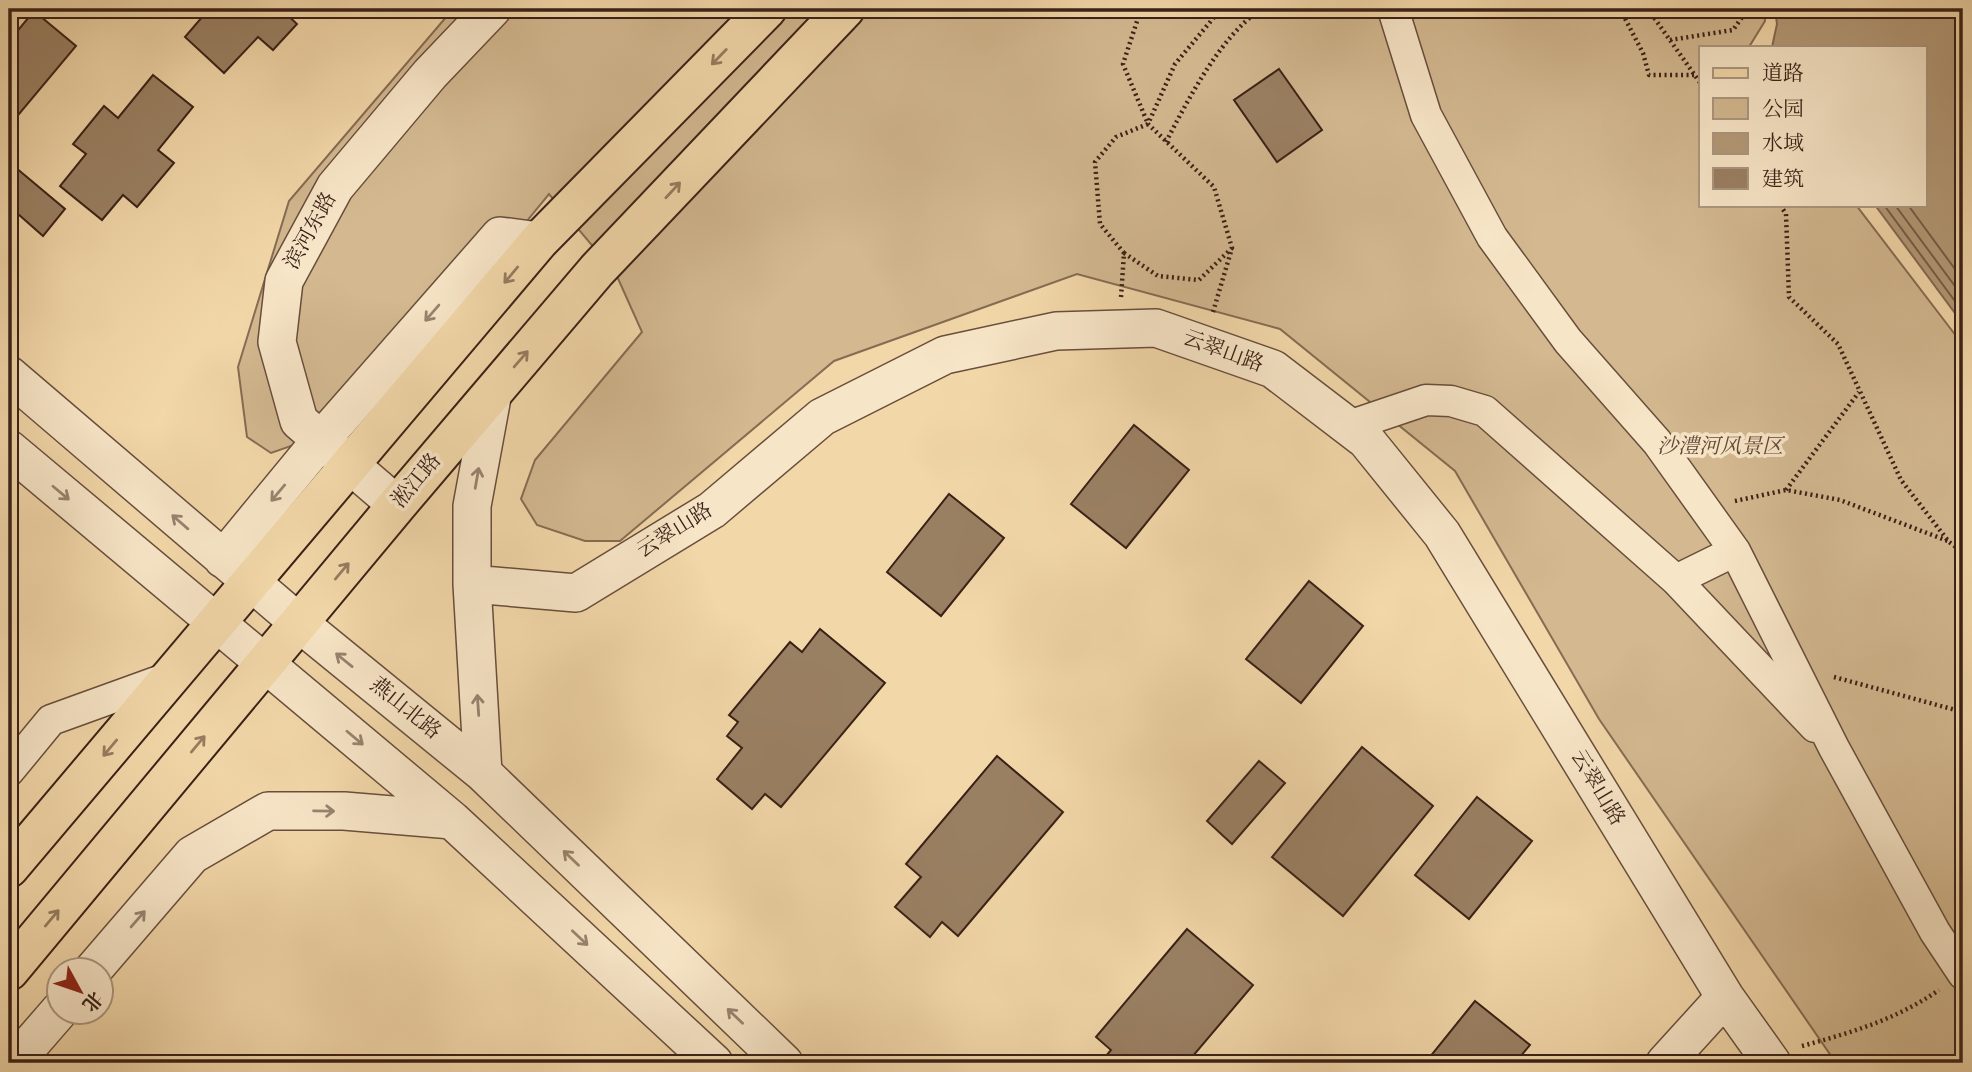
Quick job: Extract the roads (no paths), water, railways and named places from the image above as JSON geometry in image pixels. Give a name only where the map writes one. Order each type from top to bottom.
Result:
[{"type":"main road","points":[[9,869],[217,622],[237,571],[349,465],[539,241],[767,9]]},
{"type":"main road","name":"淞江路","points":[[9,971],[397,505],[597,270],[845,9]]},
{"type":"street","name":"滨河东路","points":[[397,505],[299,421],[277,342],[284,281],[335,187],[430,74],[492,9]]},
{"type":"street","points":[[1393,9],[1426,115],[1492,237],[1568,341],[1657,442],[1735,551],[1796,667],[1834,748],[1934,932],[1963,974]]},
{"type":"street","points":[[237,571],[321,440],[500,236],[539,241]]},
{"type":"street","name":"云翠山路","points":[[472,584],[576,593],[712,510],[822,417],[945,355],[1056,331],[1156,328],[1273,369],[1366,440],[1442,534],[1725,997],[1769,1060]]},
{"type":"street","name":"燕山北路","points":[[9,375],[237,571],[483,773],[784,1063]]},
{"type":"street","points":[[483,773],[472,584],[472,506],[493,391]]},
{"type":"street","points":[[1349,426],[1426,400],[1451,401],[1485,411],[1676,580],[1834,748]]},
{"type":"street","points":[[9,449],[452,820],[714,1063]]},
{"type":"street","points":[[1676,580],[1735,551]]},
{"type":"street","points":[[9,771],[51,720],[170,677]]},
{"type":"street","points":[[106,956],[192,855],[268,811],[344,811],[452,820]]},
{"type":"street","points":[[1665,1063],[1725,997]]},
{"type":"street","points":[[14,1063],[46,1026]]},
{"type":"water","points":[[1775,9],[1963,9],[1963,324],[1876,206],[1926,206],[1926,46],[1772,46],[1777,24]]},
{"type":"park label","name":"沙澧河风景区","points":[[1720,447]]}]
